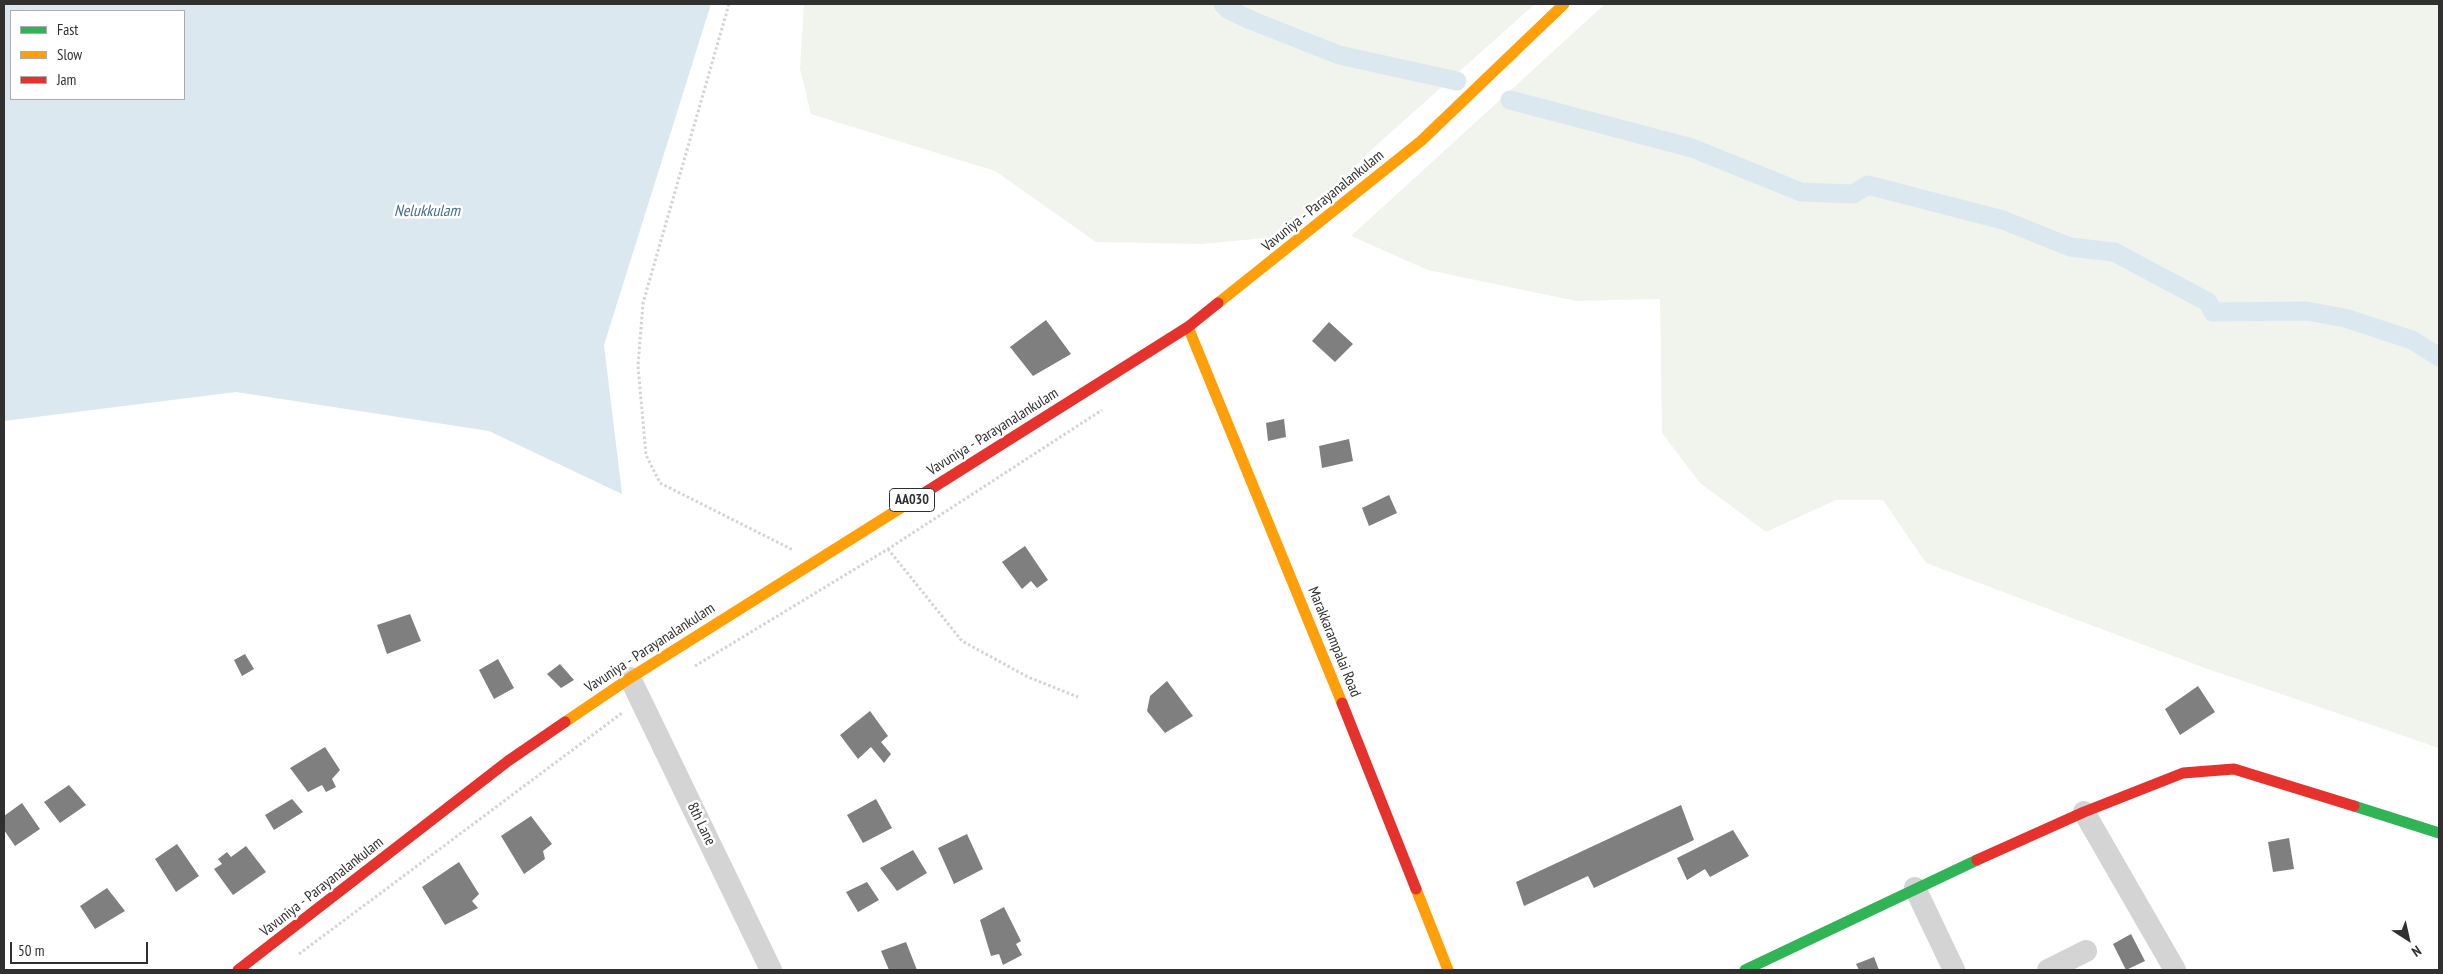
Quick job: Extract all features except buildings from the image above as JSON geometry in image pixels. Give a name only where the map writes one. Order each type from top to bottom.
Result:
[{"type":"main road","name":"Vavuniya - Parayanalankulam","points":[[238,970],[508,761],[630,678],[1188,327],[1421,141],[1564,4]]},
{"type":"main road","name":"Marakkarampalai Road","points":[[1188,327],[1294,582],[1448,970]]},
{"type":"main road","points":[[1748,970],[1915,888],[2084,812],[2182,773],[2234,769],[2439,833]]},
{"type":"street","name":"8th Lane","points":[[630,678],[771,970]]},
{"type":"street","points":[[2084,812],[2175,970]]},
{"type":"street","points":[[1915,888],[1954,970]]},
{"type":"street","points":[[2048,970],[2086,951]]},
{"type":"path","points":[[729,4],[643,303],[638,366],[646,455],[660,483],[815,562]]},
{"type":"path","points":[[690,669],[888,549],[1105,408]]},
{"type":"path","points":[[888,549],[962,641],[1028,677],[1078,697]]},
{"type":"path","points":[[293,958],[640,700]]},
{"type":"shaded area","points":[[804,4],[1535,4],[1371,150],[1286,236],[1201,244],[1096,242],[995,171],[811,114],[800,69]]},
{"type":"shaded area","points":[[1605,4],[2439,4],[2439,748],[2205,668],[1926,563],[1883,500],[1836,500],[1766,532],[1700,483],[1662,433],[1660,299],[1576,301],[1428,270],[1351,236]]},
{"type":"water","name":"Nelukkulam","points":[[4,4],[711,4],[604,345],[622,494],[489,431],[236,392],[4,421]]},
{"type":"waterway","points":[[1223,4],[1229,10],[1253,21],[1339,55],[1457,81]]},
{"type":"waterway","points":[[1510,100],[1692,148],[1801,192],[1853,194],[1868,185],[2003,220],[2070,247],[2114,252],[2208,302],[2213,312],[2307,311],[2345,318],[2412,340],[2439,357]]},
{"type":"traffic: fast","points":[[2354,806],[2439,833]]},
{"type":"traffic: fast","points":[[1745,970],[1977,860]]},
{"type":"traffic: slow","points":[[1218,303],[1421,141],[1564,4]]},
{"type":"traffic: slow","points":[[1188,327],[1342,703]]},
{"type":"traffic: slow","points":[[565,722],[630,678],[910,502]]},
{"type":"traffic: slow","points":[[1416,889],[1448,970]]},
{"type":"traffic: jam","points":[[910,502],[1188,327],[1218,303]]},
{"type":"traffic: jam","points":[[1342,703],[1416,889]]},
{"type":"traffic: jam","points":[[238,970],[508,761],[565,722]]},
{"type":"traffic: jam","points":[[1977,860],[2084,812],[2183,773],[2234,769],[2354,806]]}]
